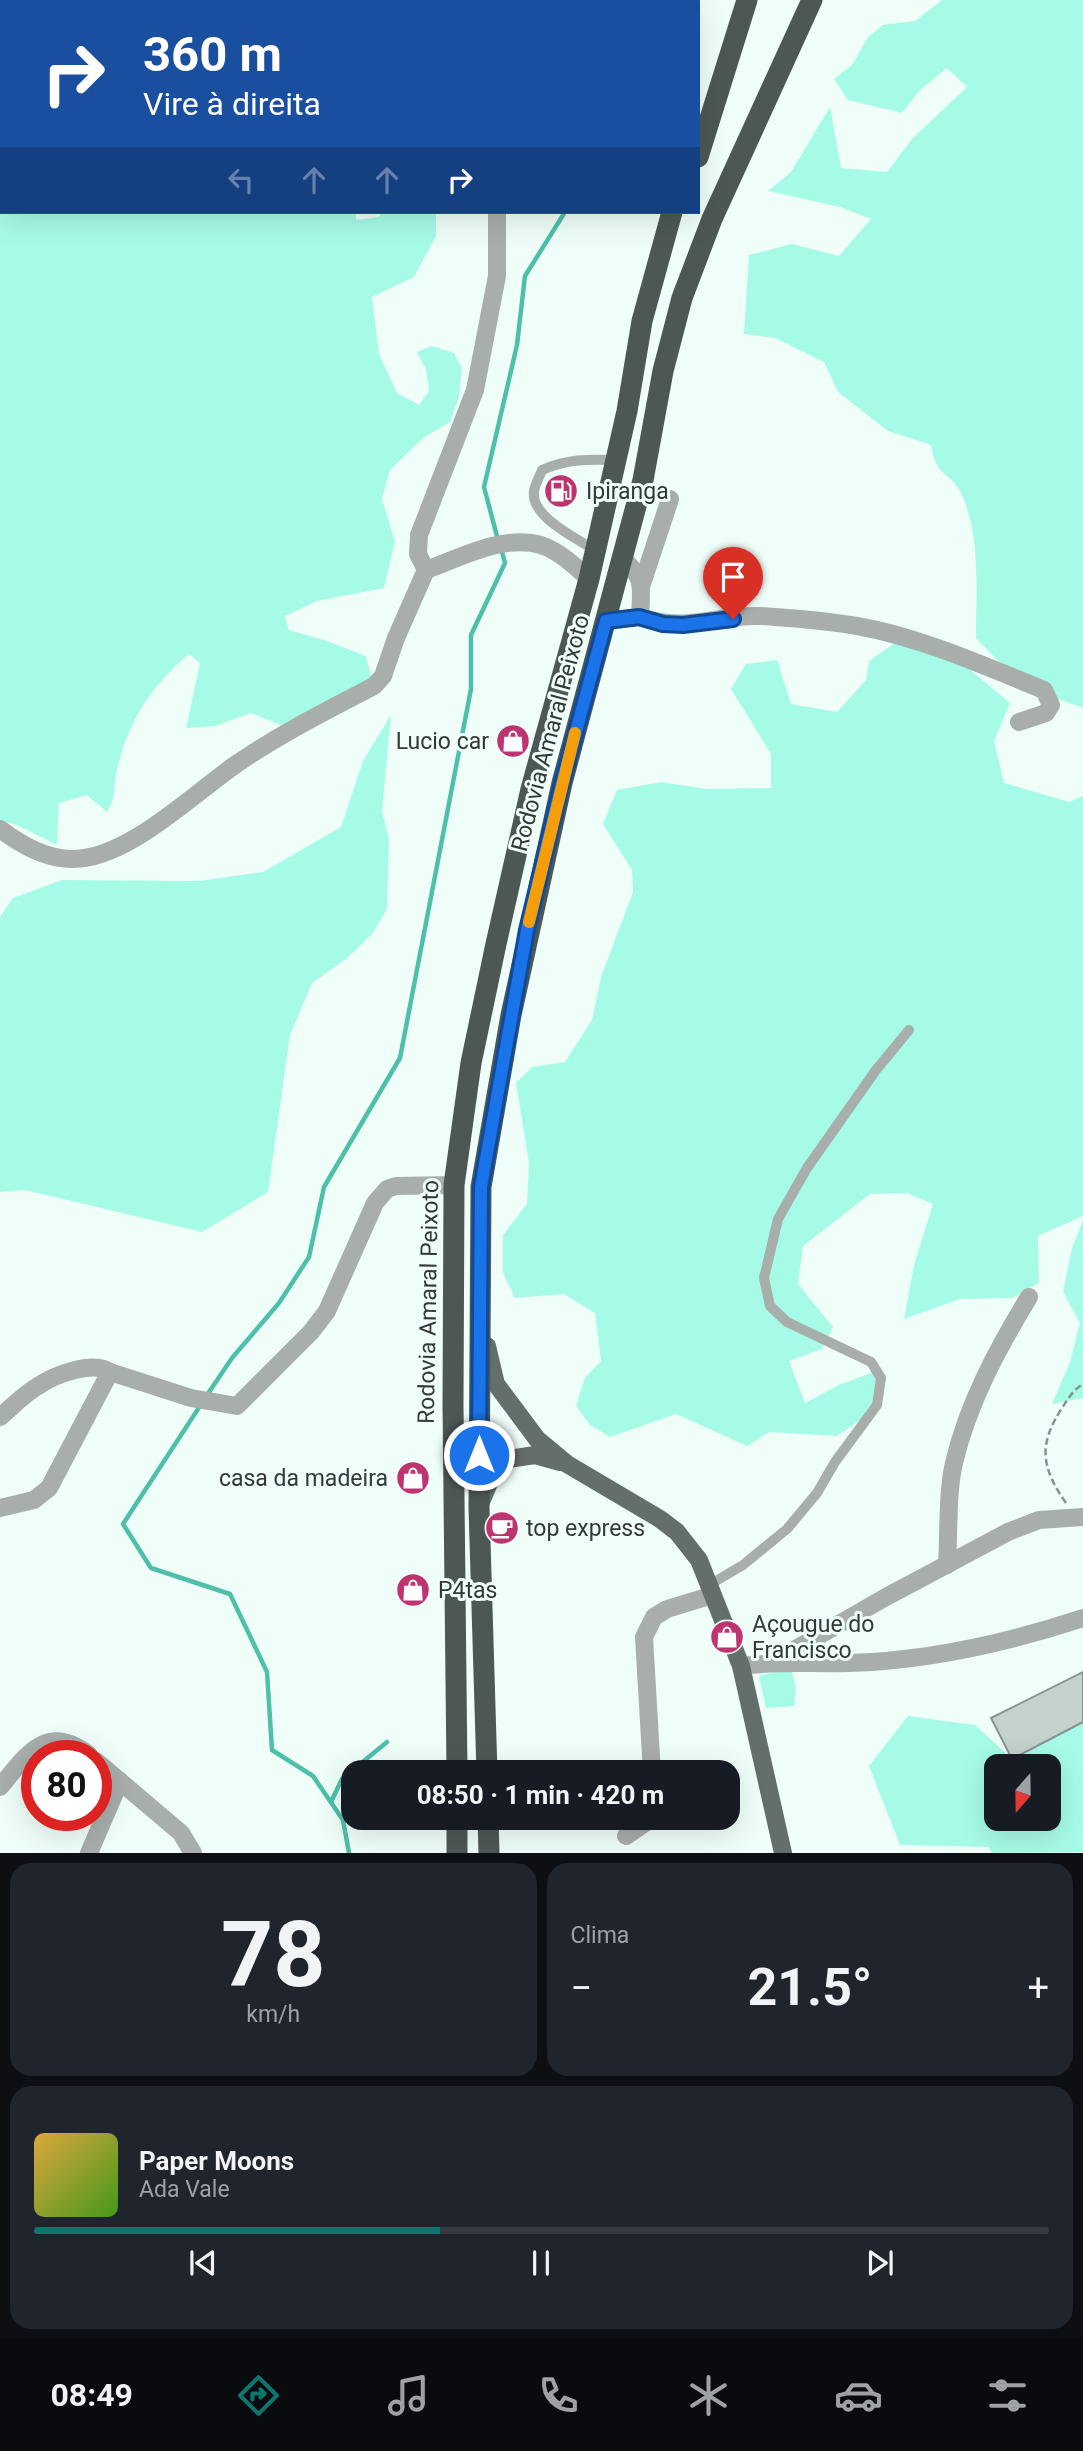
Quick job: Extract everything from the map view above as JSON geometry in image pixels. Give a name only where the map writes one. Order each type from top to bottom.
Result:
[{"type":"highway","points":[[700,113],[733,0]]},
{"type":"highway","points":[[700,151],[747,0]]},
{"type":"highway","points":[[712,219],[719,169],[797,0]]},
{"type":"highway","name":"Rodovia Amaral Peixoto","points":[[487,1760],[479,1508],[481,1187],[513,1003],[562,783],[643,480],[663,370],[682,298],[712,219],[812,0]]},
{"type":"highway","name":"Rodovia Amaral Peixoto","points":[[457,1760],[454,1185],[471,1063],[496,944],[531,789],[596,551],[642,321],[671,214]]},
{"type":"highway","points":[[457,1830],[457,1853]]},
{"type":"highway","points":[[488,1830],[489,1853]]},
{"type":"main road","points":[[480,1269],[488,1359],[496,1384],[537,1439],[567,1464],[660,1519],[677,1532],[699,1560],[741,1666],[783,1853]]},
{"type":"main road","points":[[479,1508],[491,1478],[508,1458],[535,1455],[567,1464]]},
{"type":"street","points":[[426,570],[418,555],[419,535],[475,390],[497,276],[497,214]]},
{"type":"street","points":[[639,617],[642,584],[670,499]]},
{"type":"street","points":[[0,829],[19,843],[45,855],[72,860],[102,855],[151,828],[237,764],[374,686],[383,676],[396,638],[426,570],[487,548],[514,543],[542,545],[567,559],[589,579]]},
{"type":"street","points":[[622,559],[635,569],[642,584]]},
{"type":"street","points":[[606,621],[639,617],[663,624],[683,625],[758,616],[856,626],[886,633],[982,665],[1044,690],[1051,705],[1046,713],[1019,722]]},
{"type":"street","points":[[0,1418],[37,1386],[92,1367],[104,1368],[191,1398],[237,1406],[241,1404],[311,1332],[327,1311],[375,1203],[387,1189],[408,1184],[454,1185]]},
{"type":"street","points":[[947,1564],[954,1464],[972,1410],[998,1348],[1030,1297]]},
{"type":"street","points":[[0,1508],[34,1500],[49,1488],[110,1372]]},
{"type":"street","points":[[773,1662],[1008,1532],[1038,1520],[1079,1517]]},
{"type":"street","points":[[651,1760],[644,1637],[653,1617],[711,1590]]},
{"type":"street","points":[[741,1666],[773,1662],[848,1663],[943,1654],[1023,1637],[1083,1618]]},
{"type":"street","points":[[0,1787],[21,1762]]},
{"type":"street","points":[[112,1774],[181,1833],[192,1853]]},
{"type":"street","points":[[89,1853],[120,1781]]},
{"type":"street","points":[[626,1836],[635,1830]]},
{"type":"lane","points":[[596,551],[544,517],[535,503],[534,492],[542,470],[558,463],[578,459],[616,460]]},
{"type":"lane","points":[[711,1590],[787,1529],[817,1493],[835,1462],[877,1405],[881,1378],[871,1362],[787,1322],[770,1306],[764,1278],[778,1219],[807,1168],[876,1070],[909,1030]]},
{"type":"path","points":[[1079,1517],[1055,1488],[1046,1461],[1045,1442],[1048,1429],[1067,1400],[1074,1390],[1083,1384]]},
{"type":"green space","points":[[942,0],[1083,0],[1083,708],[1021,685],[976,638],[977,584],[972,527],[961,493],[936,463],[931,445],[888,431],[838,392],[824,362],[775,338],[744,334],[749,255],[792,244],[839,256],[871,219],[840,207],[768,191],[791,172],[830,107],[841,168],[887,172],[912,139],[967,87],[947,68],[920,90],[902,113],[848,100],[834,79],[852,65],[868,37],[883,25],[915,21]]},
{"type":"green space","points":[[0,214],[356,214],[356,220],[379,217],[381,214],[436,214],[436,236],[414,277],[372,297],[379,354],[397,393],[419,405],[429,391],[426,370],[417,352],[432,346],[454,353],[462,369],[459,397],[450,422],[423,438],[390,470],[382,499],[395,542],[384,588],[317,601],[285,616],[289,630],[366,656],[373,683],[288,728],[251,713],[215,726],[186,728],[200,663],[189,654],[162,680],[133,723],[121,756],[113,798],[107,812],[87,795],[59,803],[57,845],[17,825],[0,821]]},
{"type":"green space","points":[[909,633],[938,643],[1010,703],[994,741],[1004,783],[1069,802],[1083,796],[1083,1216],[1038,1236],[1039,1283],[1012,1298],[960,1299],[904,1319],[914,1265],[933,1204],[907,1193],[870,1194],[803,1246],[798,1284],[833,1327],[822,1349],[789,1361],[805,1403],[839,1385],[879,1370],[872,1412],[837,1436],[769,1432],[747,1446],[676,1414],[610,1437],[590,1425],[576,1406],[585,1378],[601,1361],[595,1313],[564,1294],[515,1298],[503,1273],[503,1235],[527,1204],[529,1163],[516,1083],[532,1067],[565,1062],[592,1020],[601,977],[633,892],[632,870],[603,824],[617,790],[661,782],[707,789],[771,788],[771,754],[731,689],[746,664],[777,660],[791,704],[837,712],[866,680],[869,661]]},
{"type":"green space","points":[[391,715],[382,811],[389,839],[387,909],[372,934],[346,959],[312,983],[290,1035],[268,1192],[202,1232],[25,1190],[0,1192],[0,917],[13,898],[62,880],[199,881],[263,872],[341,827],[363,761]]},
{"type":"green space","points":[[1083,1220],[1083,1398],[1052,1404],[1070,1362],[1080,1323],[1063,1292],[1072,1248]]},
{"type":"green space","points":[[791,1668],[796,1689],[794,1706],[766,1708],[759,1676]]},
{"type":"green space","points":[[908,1716],[975,1725],[1007,1754],[984,1754],[984,1831],[1061,1831],[1061,1754],[1022,1754],[1083,1722],[1083,1852],[992,1853],[989,1847],[900,1845],[869,1766]]},
{"type":"building","points":[[1083,1672],[1083,1722],[1022,1754],[1009,1754],[991,1718]]},
{"type":"waterway","points":[[498,540],[484,487],[517,345],[525,276],[564,214]]},
{"type":"waterway","points":[[207,1395],[232,1358],[279,1303],[309,1257],[324,1187],[400,1058],[471,689],[471,635],[505,563],[501,548]]},
{"type":"waterway","points":[[200,1406],[123,1524],[151,1568],[230,1594],[267,1672],[272,1750],[313,1776],[343,1820],[349,1853]]},
{"type":"waterway","points":[[331,1802],[342,1779],[387,1742]]},
{"type":"slow traffic","points":[[529,922],[575,733]]},
{"type":"place","name":"Ipiranga","points":[[561,491]]},
{"type":"place","name":"Lucio car","points":[[513,741]]},
{"type":"place","name":"casa da madeira","points":[[413,1478]]},
{"type":"place","name":"top express","points":[[502,1528]]},
{"type":"place","name":"P4tas","points":[[413,1590]]},
{"type":"place","name":"Açougue do Francisco","points":[[727,1637]]},
{"type":"route","points":[[479,1455],[481,1187],[527,930],[562,783],[606,621],[639,617],[663,624],[683,625],[733,619]]}]
